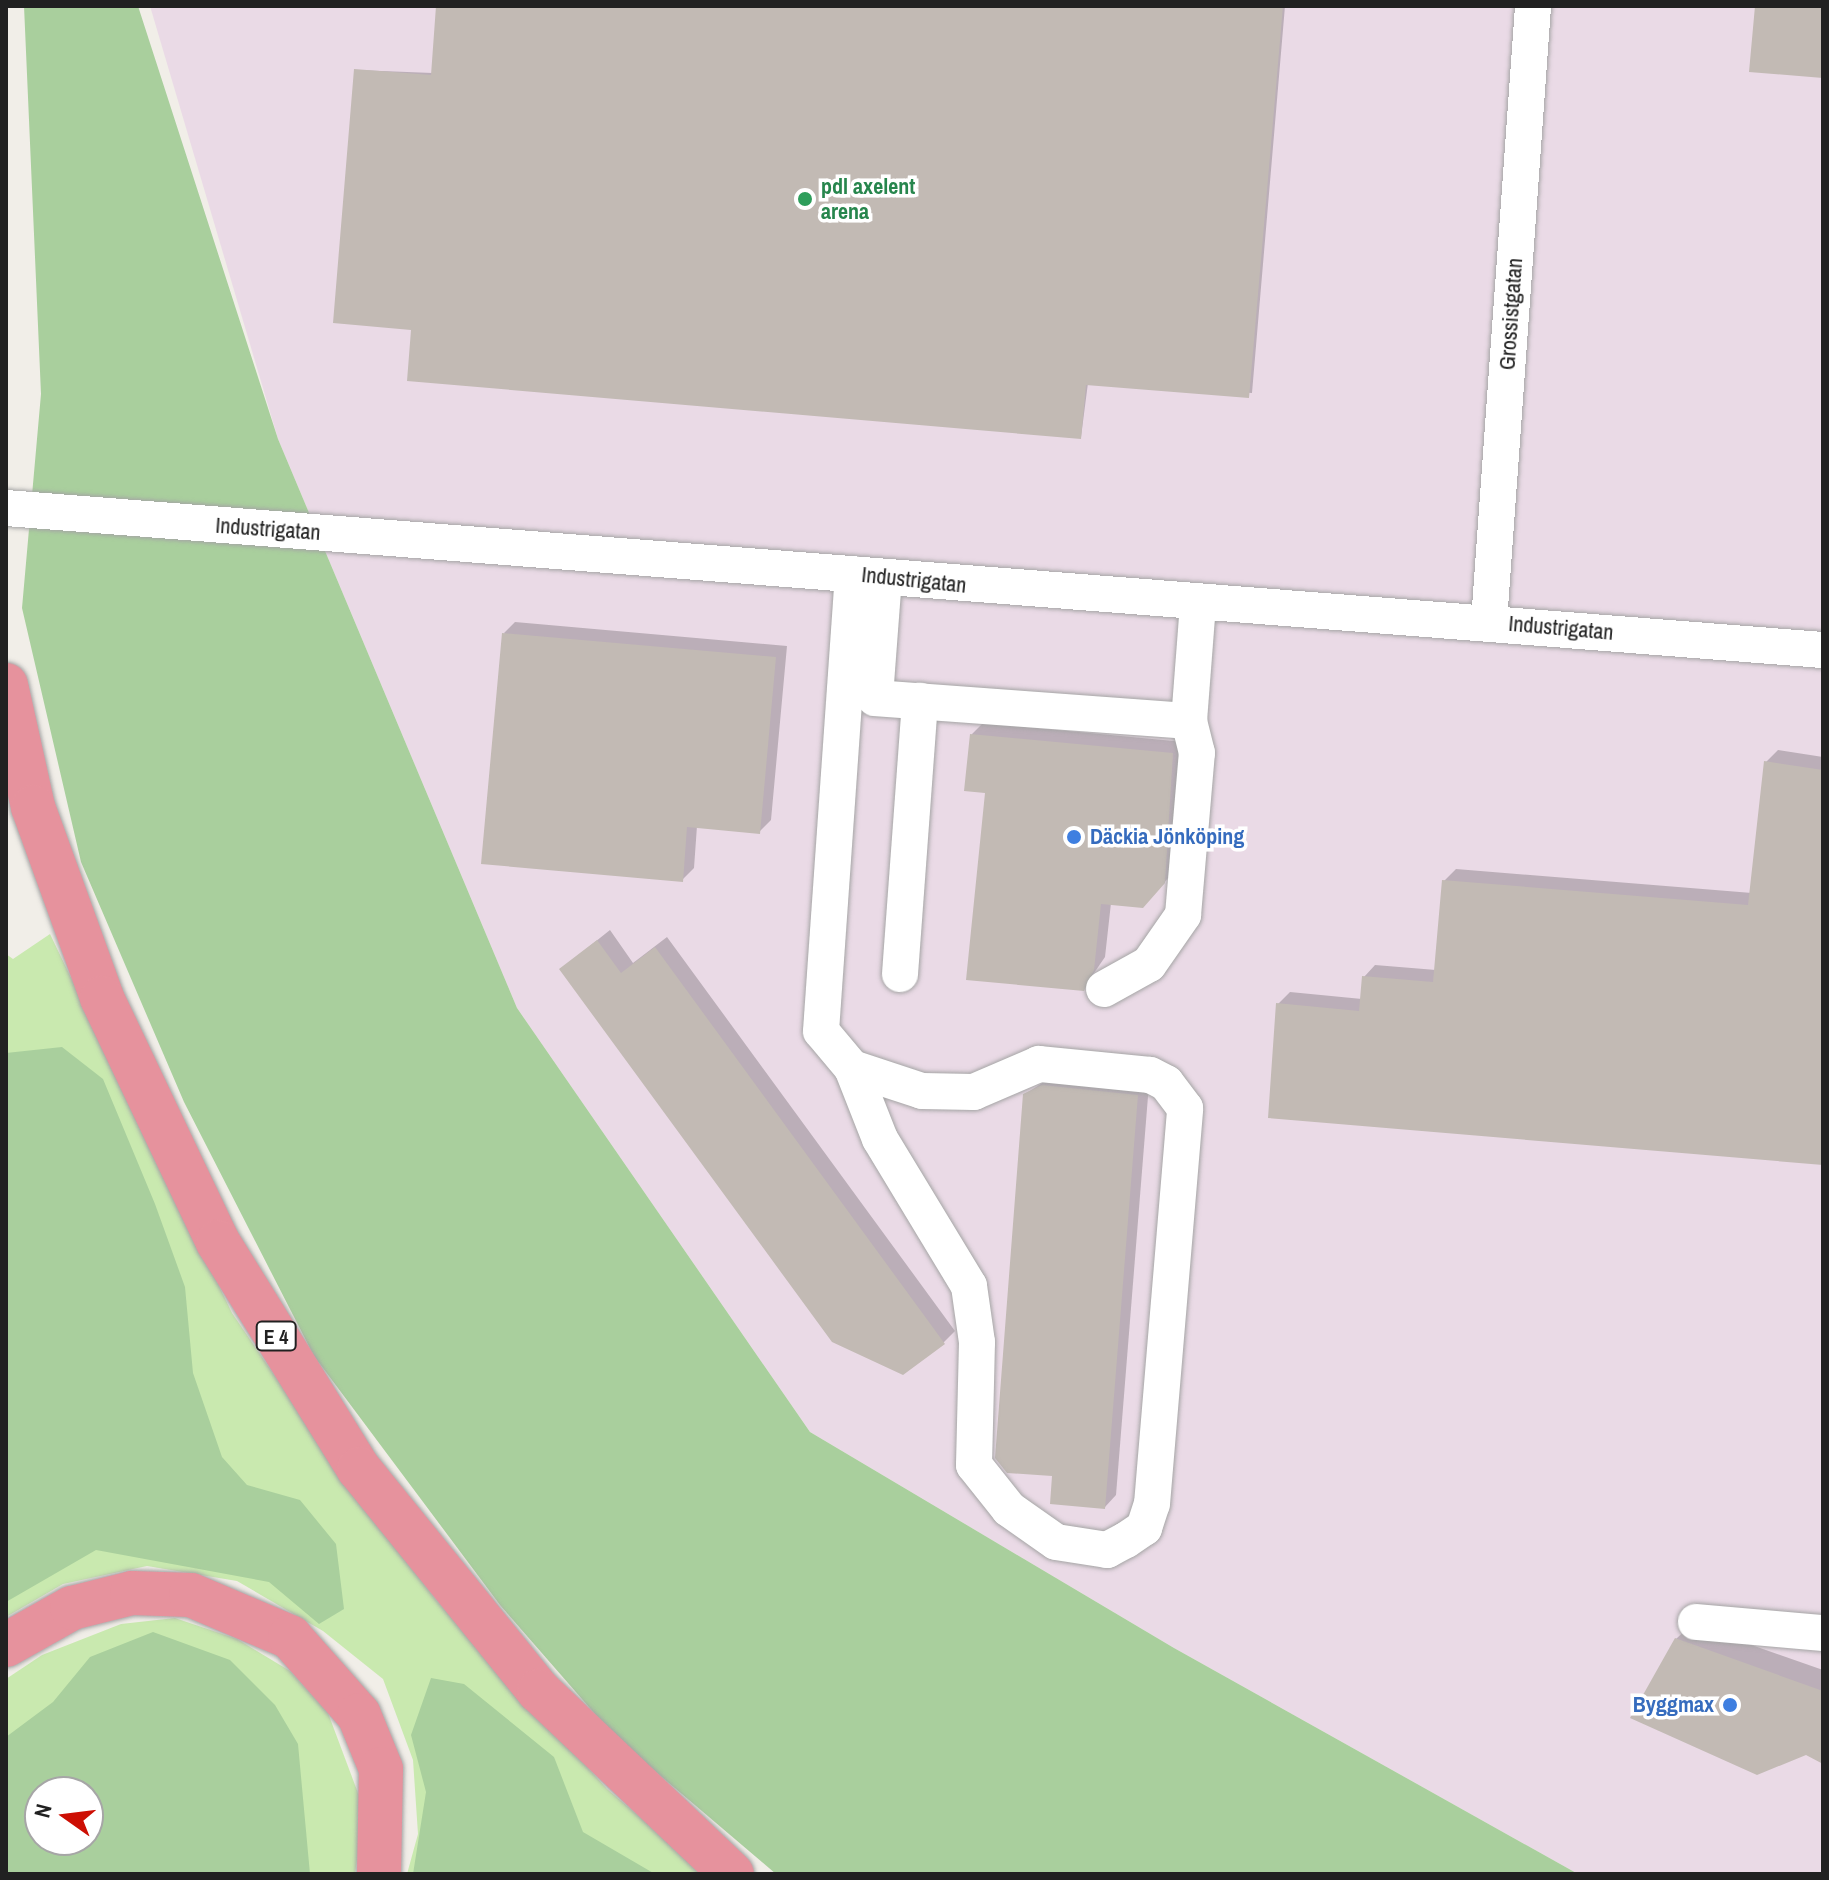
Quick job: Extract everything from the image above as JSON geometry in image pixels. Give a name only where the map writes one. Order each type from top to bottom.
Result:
[{"type":"highway","name":"E 4","points":[[6,685],[33,807],[102,998],[218,1242],[359,1469],[539,1691],[732,1874]]},
{"type":"highway","points":[[6,1645],[72,1608],[132,1593],[191,1595],[290,1637],[359,1715],[381,1769],[379,1874]]},
{"type":"street","name":"Grossistgatan","points":[[1489,622],[1533,6]]},
{"type":"street","name":"Industrigatan","points":[[6,508],[1198,604],[1489,622],[1823,650]]},
{"type":"street","points":[[868,576],[875,698],[1189,721]]},
{"type":"street","points":[[852,1068],[922,1091],[974,1092],[1039,1064],[1150,1075],[1185,1108],[1154,1488],[1144,1528],[1126,1540],[1107,1550],[1056,1542],[1009,1509],[974,1465],[977,1342],[969,1286],[880,1139],[852,1068],[821,1031],[819,1008],[868,576]]},
{"type":"street","points":[[1104,989],[1149,964],[1183,915],[1197,753],[1189,721],[1198,604]]},
{"type":"street","points":[[900,974],[920,701]]},
{"type":"street","points":[[1696,1622],[1823,1633]]},
{"type":"shaded area","points":[[150,6],[1823,6],[1823,1874],[1578,1874],[1174,1648],[810,1432],[517,1008],[278,439]]},
{"type":"green space","points":[[24,6],[138,6],[278,439],[517,1008],[810,1432],[1174,1648],[1578,1874],[776,1874],[616,1738],[500,1605],[314,1356],[184,1102],[81,862],[22,608],[41,394]]},
{"type":"green space","points":[[50,934],[232,1313],[353,1491],[436,1600],[607,1789],[707,1874],[407,1874],[418,1834],[413,1760],[383,1679],[323,1631],[237,1581],[147,1566],[63,1584],[6,1617],[6,954],[13,959]]},
{"type":"green space","points":[[62,1047],[103,1079],[155,1204],[185,1287],[193,1373],[222,1457],[247,1485],[300,1500],[336,1544],[344,1609],[319,1624],[269,1582],[96,1550],[6,1602],[6,1053]]},
{"type":"green space","points":[[175,1618],[237,1639],[290,1671],[328,1713],[364,1809],[355,1874],[6,1874],[6,1679],[42,1655],[121,1624]]},
{"type":"green space","points":[[153,1632],[230,1660],[275,1705],[298,1744],[310,1874],[6,1874],[6,1737],[53,1702],[90,1657]]},
{"type":"green space","points":[[431,1678],[464,1684],[554,1757],[583,1832],[655,1874],[413,1874],[426,1792],[411,1735]]},
{"type":"building","name":"pdl axelent arena","points":[[436,6],[1283,6],[1249,398],[1086,385],[1081,439],[407,381],[411,330],[333,323],[354,69],[431,75]]},
{"type":"building","points":[[1755,6],[1823,6],[1823,78],[1749,72]]},
{"type":"building","points":[[502,633],[776,657],[760,834],[687,827],[683,882],[481,864]]},
{"type":"building","name":"Däckia Jönköping","points":[[970,734],[1173,753],[1165,883],[1143,908],[1101,904],[1094,970],[1084,991],[966,980],[985,793],[964,791]]},
{"type":"building","points":[[1764,761],[1823,770],[1823,1165],[1268,1118],[1276,1003],[1359,1011],[1362,976],[1433,982],[1442,880],[1748,905]]},
{"type":"building","points":[[597,940],[621,973],[655,947],[945,1344],[903,1375],[832,1342],[559,969]]},
{"type":"building","points":[[1042,1085],[1138,1095],[1105,1509],[1050,1504],[1052,1476],[1007,1473],[995,1458],[1023,1094]]},
{"type":"building","name":"Byggmax","points":[[1675,1638],[1823,1691],[1823,1764],[1806,1755],[1757,1775],[1630,1718]]},
{"type":"place","name":"pdl axelent arena","points":[[805,199]]},
{"type":"place","name":"Däckia Jönköping","points":[[1074,837]]},
{"type":"place","name":"Byggmax","points":[[1730,1705]]}]
